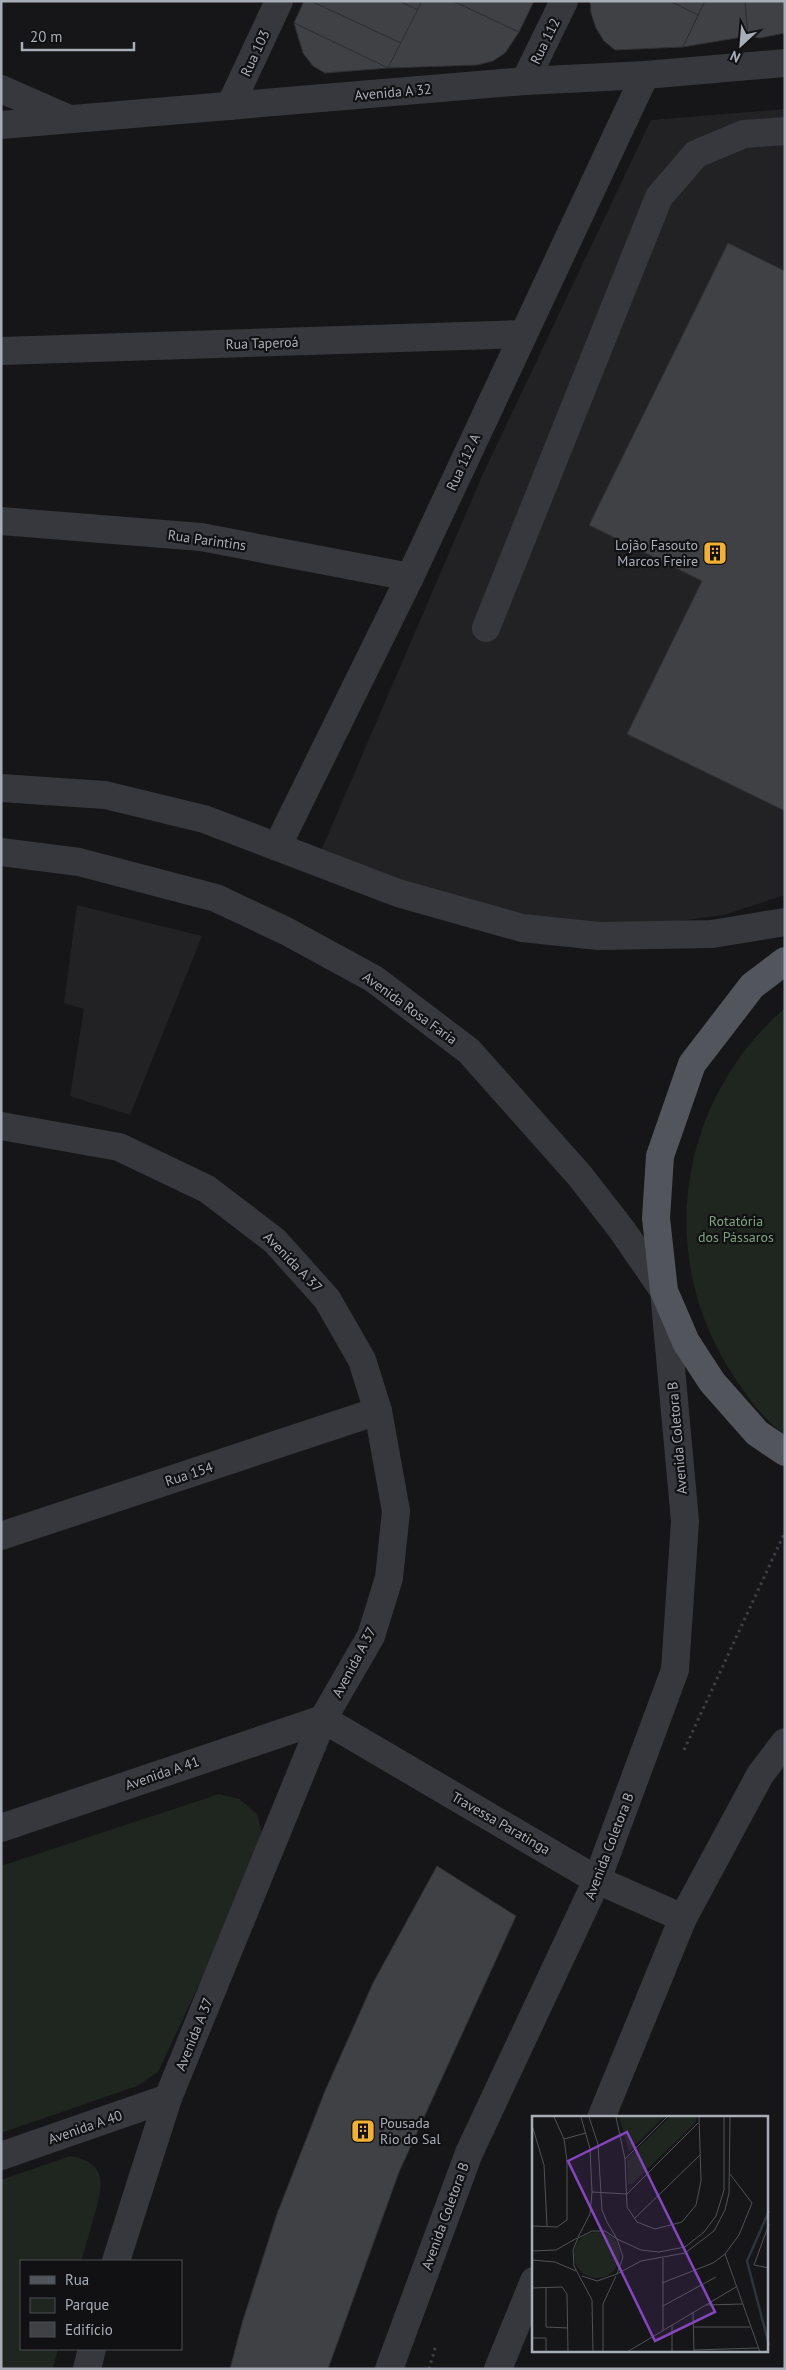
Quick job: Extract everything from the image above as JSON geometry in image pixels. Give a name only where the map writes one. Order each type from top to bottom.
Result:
[{"type":"main road","points":[[785,961],[752,986],[692,1064],[660,1156],[656,1218],[664,1291],[686,1342],[712,1382],[757,1433],[785,1452]]},
{"type":"street","name":"Rua 103","points":[[230,106],[279,1]]},
{"type":"street","name":"Rua 112","points":[[525,81],[564,1]]},
{"type":"street","name":"Avenida A 32","points":[[1,125],[525,81],[645,75],[785,63]]},
{"type":"street","name":"Rua 112 A","points":[[277,847],[410,578],[522,334],[645,75]]},
{"type":"street","points":[[1,89],[71,120]]},
{"type":"street","points":[[486,628],[659,197],[696,154],[744,134],[785,131]]},
{"type":"street","name":"Rua Taperoá","points":[[1,351],[522,334]]},
{"type":"street","name":"Rua Parintins","points":[[1,521],[202,537],[410,578]]},
{"type":"street","points":[[1,788],[105,795],[204,819],[398,893],[522,928],[599,936],[712,934],[785,922]]},
{"type":"street","name":"Avenida Rosa Faria","points":[[1,852],[78,862],[216,898],[286,931],[374,979],[470,1051],[580,1176],[622,1230],[664,1291]]},
{"type":"street","name":"Avenida A 37","points":[[1,1126],[118,1147],[207,1189],[275,1241],[327,1298],[362,1360],[378,1412],[396,1512],[389,1578],[371,1636],[323,1719],[168,2098],[116,2260]]},
{"type":"street","name":"Avenida Coletora B","points":[[389,2369],[469,2153],[597,1880],[675,1670],[685,1521],[664,1291]]},
{"type":"street","name":"Rua 154","points":[[1,1536],[378,1412]]},
{"type":"street","name":"Travessa Paratinga","points":[[323,1719],[597,1880],[683,1918]]},
{"type":"street","name":"Avenida A 41","points":[[1,1828],[323,1719]]},
{"type":"street","points":[[602,2116],[683,1918],[760,1775],[785,1742]]},
{"type":"street","name":"Avenida A 40","points":[[1,2156],[168,2098]]},
{"type":"street","points":[[498,2369],[532,2286]]},
{"type":"street","points":[[87,2369],[92,2350]]},
{"type":"shaded area","points":[[785,109],[785,895],[724,915],[656,924],[591,924],[526,917],[442,895],[321,851],[482,476],[651,120]]},
{"type":"shaded area","points":[[77,905],[202,936],[130,1115],[70,1096],[84,1009],[64,1003]]},
{"type":"green space","name":"Rotatória dos Pássaros","points":[[785,1008],[785,1435],[761,1413],[741,1387],[729,1369],[706,1323],[692,1275],[687,1226],[690,1178],[702,1131],[722,1086],[749,1045]]},
{"type":"green space","points":[[219,1794],[239,1799],[257,1814],[264,1839],[254,1867],[158,2072],[137,2086],[1,2133],[1,1866]]},
{"type":"green space","points":[[70,2156],[83,2159],[91,2164],[97,2170],[100,2177],[100,2195],[81,2260],[20,2260],[20,2350],[58,2350],[53,2369],[1,2369],[1,2180]]},
{"type":"building","points":[[304,1],[311,1],[401,43],[388,68],[294,23]]},
{"type":"building","points":[[311,1],[400,1],[418,10],[401,43]]},
{"type":"building","points":[[400,1],[422,1],[418,10]]},
{"type":"building","points":[[422,1],[453,1],[519,32],[505,53],[493,61],[477,65],[388,68]]},
{"type":"building","points":[[453,1],[534,1],[519,32]]},
{"type":"building","points":[[590,1],[670,1],[698,15],[683,47],[615,50],[604,41],[596,28],[591,13]]},
{"type":"building","points":[[670,1],[705,1],[698,15]]},
{"type":"building","points":[[705,1],[745,1],[748,36],[683,47]]},
{"type":"building","points":[[745,1],[785,1],[785,33],[760,38],[748,36]]},
{"type":"building","points":[[294,23],[388,68],[325,73],[313,66],[303,53]]},
{"type":"building","name":"Lojão Fasouto Marcos Freire","points":[[728,243],[785,271],[785,811],[627,734],[702,581],[589,525]]},
{"type":"building","name":"Pousada Rio do Sal","points":[[437,1866],[516,1916],[399,2172],[328,2369],[230,2369],[243,2320],[277,2214],[325,2091],[373,1983]]},
{"type":"place","name":"Lojão Fasouto Marcos Freire","points":[[715,553]]},
{"type":"place","name":"Pousada Rio do Sal","points":[[363,2131]]}]
